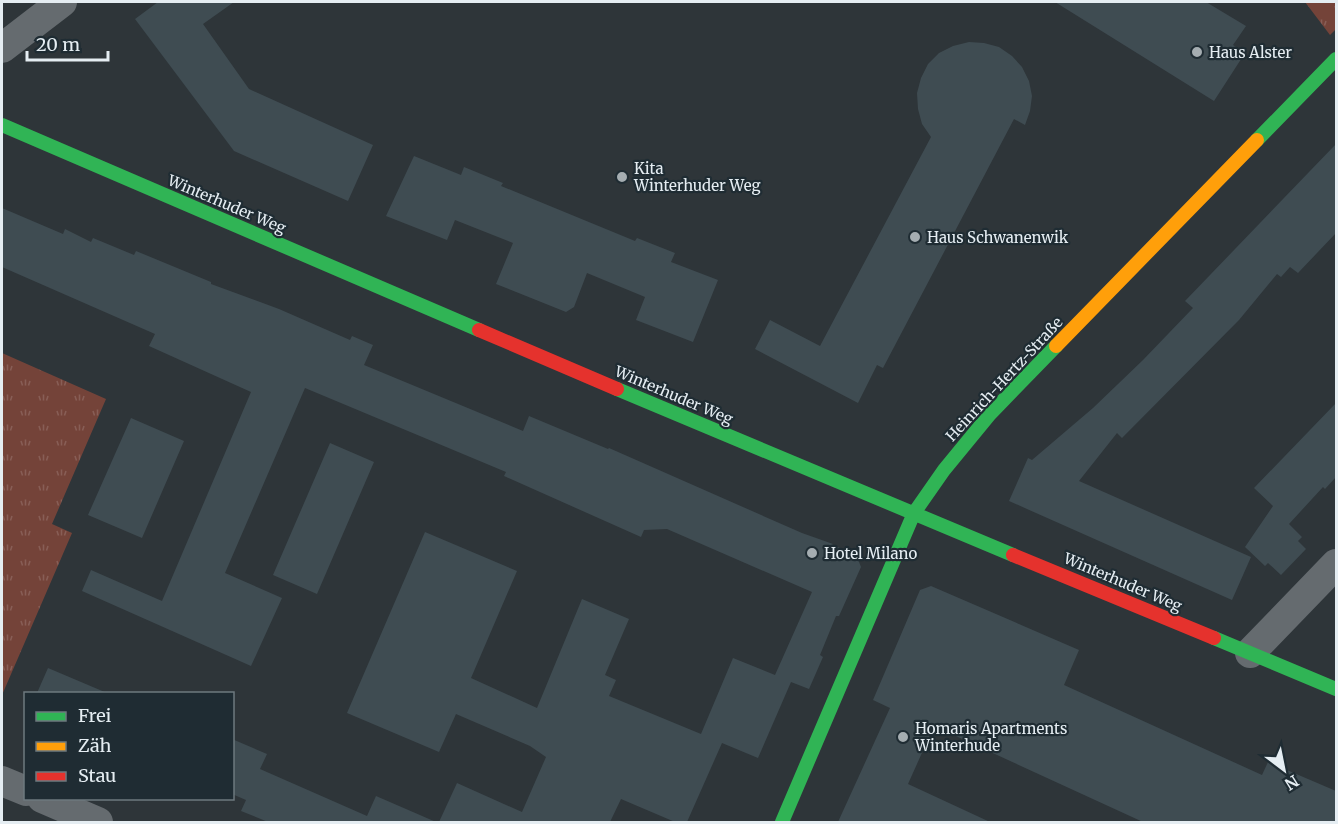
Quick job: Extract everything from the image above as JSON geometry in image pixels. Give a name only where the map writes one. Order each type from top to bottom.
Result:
[{"type":"main road","name":"Heinrich-Hertz-Straße","points":[[782,822],[914,513],[945,470],[990,414],[1336,59]]},
{"type":"main road","name":"Winterhuder Weg","points":[[2,125],[592,379],[1336,689]]},
{"type":"street","points":[[2,48],[62,2]]},
{"type":"street","points":[[1250,653],[1336,564]]},
{"type":"street","points":[[2,781],[24,790]]},
{"type":"street","points":[[47,800],[98,822]]},
{"type":"green space","points":[[1305,2],[1336,2],[1336,29],[1330,35]]},
{"type":"green space","points":[[2,353],[106,399],[52,524],[72,533],[2,695]]},
{"type":"building","points":[[158,2],[234,2],[203,24],[249,89],[373,145],[348,201],[234,151],[135,19]]},
{"type":"building","name":"Haus Alster","points":[[1055,2],[1206,2],[1246,26],[1233,45],[1245,53],[1214,101]]},
{"type":"building","name":"Haus Schwanenwik","points":[[969,42],[999,47],[1022,67],[1029,81],[1032,96],[1030,111],[1025,125],[1014,119],[883,368],[877,365],[858,403],[755,349],[770,320],[820,346],[931,137],[922,124],[918,109],[917,93],[921,78],[928,64],[939,53]]},
{"type":"building","points":[[1336,144],[1336,233],[1298,273],[1290,267],[1281,277],[1277,274],[1239,320],[1122,438],[1117,433],[1079,481],[1251,557],[1232,600],[1009,501],[1028,458],[1032,460],[1093,408],[1143,360],[1193,308],[1185,301]]},
{"type":"building","points":[[414,156],[461,175],[464,167],[503,183],[501,186],[635,241],[637,238],[675,253],[671,262],[718,280],[693,342],[636,320],[645,297],[587,273],[574,307],[566,312],[496,284],[513,243],[455,220],[447,240],[386,216]]},
{"type":"building","points":[[2,208],[63,234],[65,229],[91,242],[93,238],[134,255],[136,251],[350,340],[352,336],[373,345],[364,365],[523,431],[529,416],[856,554],[861,567],[839,616],[836,616],[820,655],[823,657],[809,689],[791,682],[758,758],[722,743],[687,822],[675,822],[621,799],[610,822],[439,822],[457,783],[522,812],[546,757],[530,746],[456,714],[439,752],[347,713],[425,532],[517,571],[471,678],[537,708],[582,599],[629,619],[605,675],[616,680],[609,696],[701,734],[733,658],[775,675],[812,592],[667,529],[644,530],[641,537],[504,476],[506,472],[305,388],[225,573],[282,598],[251,666],[82,591],[91,570],[162,601],[251,392],[149,346],[155,334],[2,267]]},
{"type":"building","points":[[1336,403],[1336,477],[1325,489],[1323,487],[1289,524],[1302,537],[1298,541],[1306,549],[1281,575],[1268,563],[1265,566],[1245,547],[1273,506],[1254,488]]},
{"type":"building","points":[[131,418],[184,441],[142,538],[88,515]]},
{"type":"building","points":[[330,443],[374,462],[317,594],[273,575]]},
{"type":"building","points":[[931,586],[1079,650],[1064,685],[1262,775],[1268,762],[1336,791],[1336,822],[1143,822],[934,726],[908,784],[990,822],[838,822],[890,708],[873,700],[920,590]]},
{"type":"building","points":[[48,668],[105,692],[37,692]]},
{"type":"building","points":[[234,740],[267,754],[260,769],[367,816],[376,796],[436,822],[268,822],[241,811],[246,800],[234,795]]},
{"type":"traffic: fast","points":[[1257,140],[1336,59]]},
{"type":"traffic: fast","points":[[2,125],[479,330]]},
{"type":"traffic: fast","points":[[782,822],[914,513],[944,470],[990,414],[1056,346]]},
{"type":"traffic: fast","points":[[617,389],[1013,555]]},
{"type":"traffic: fast","points":[[1214,638],[1336,689]]},
{"type":"traffic: slow","points":[[1056,346],[1257,140]]},
{"type":"traffic: jam","points":[[479,330],[617,389]]},
{"type":"traffic: jam","points":[[1013,555],[1214,638]]},
{"type":"place","name":"Haus Alster","points":[[1197,52]]},
{"type":"place","name":"Kita Winterhuder Weg","points":[[622,177]]},
{"type":"place","name":"Haus Schwanenwik","points":[[915,237]]},
{"type":"place","name":"Hotel Milano","points":[[812,553]]},
{"type":"place","name":"Homaris Apartments Winterhude","points":[[903,737]]}]
